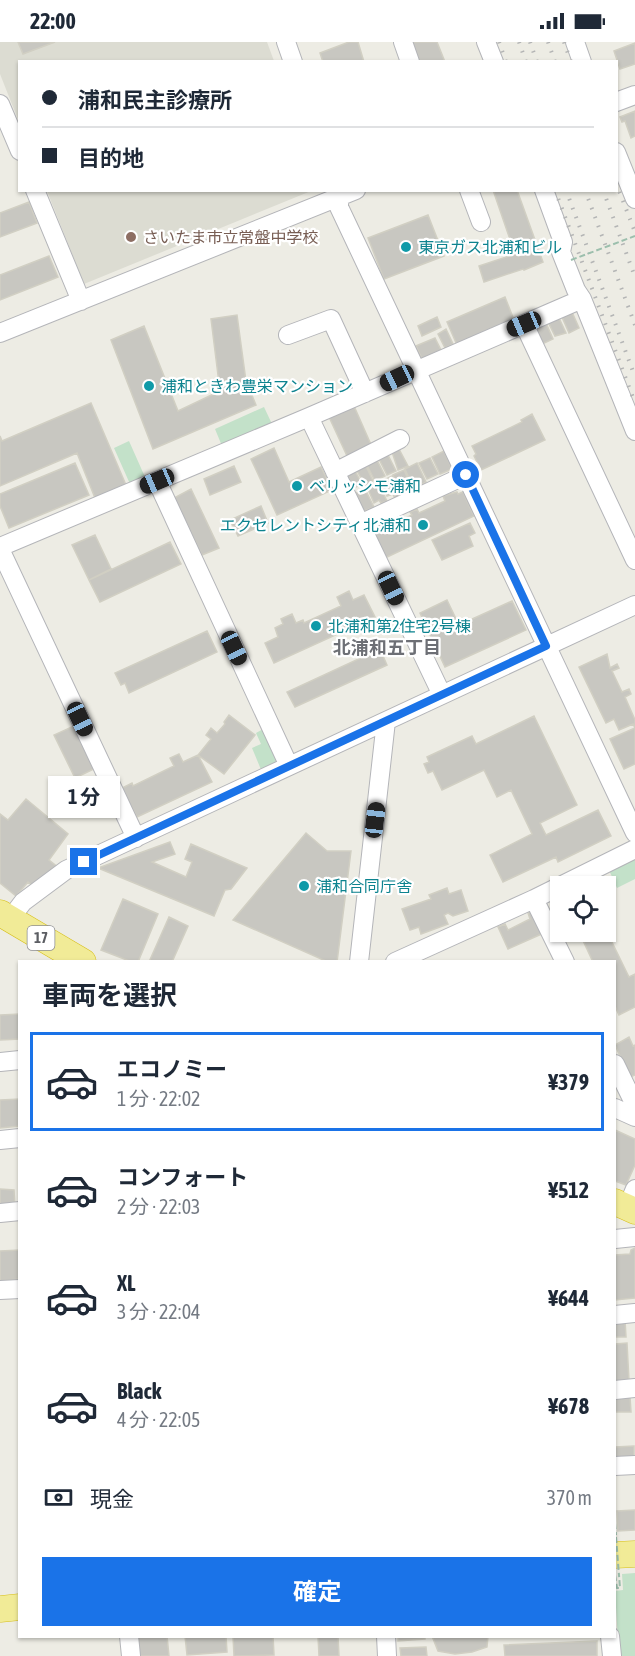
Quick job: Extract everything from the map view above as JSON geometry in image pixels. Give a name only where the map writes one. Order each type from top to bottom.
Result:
[{"type":"highway","name":"17","points":[[5,916],[77,960]]},
{"type":"highway","points":[[616,1561],[635,1554]]},
{"type":"highway","points":[[0,1609],[18,1607]]},
{"type":"street","points":[[286,42],[292,60]]},
{"type":"street","points":[[403,42],[409,60]]},
{"type":"street","points":[[486,42],[493,60]]},
{"type":"street","points":[[575,42],[581,60]]},
{"type":"street","points":[[618,101],[635,95]]},
{"type":"street","points":[[0,104],[18,147]]},
{"type":"street","points":[[618,157],[635,199]]},
{"type":"street","points":[[37,192],[81,301]]},
{"type":"street","points":[[0,333],[345,192]]},
{"type":"street","points":[[345,192],[339,207],[546,646],[628,805],[635,833]]},
{"type":"street","points":[[470,192],[482,222]]},
{"type":"street","points":[[545,192],[564,242],[561,252],[635,431]]},
{"type":"street","points":[[136,838],[0,548],[582,299]]},
{"type":"street","points":[[288,335],[331,319],[365,393]]},
{"type":"street","points":[[524,324],[635,560]]},
{"type":"street","points":[[309,417],[442,695]]},
{"type":"street","points":[[335,472],[400,440]]},
{"type":"street","points":[[360,524],[466,475]]},
{"type":"street","points":[[157,481],[290,766]]},
{"type":"street","points":[[5,916],[66,870],[635,605]]},
{"type":"street","points":[[359,960],[386,721]]},
{"type":"street","points":[[399,960],[534,899],[635,849]]},
{"type":"street","points":[[534,899],[564,960]]},
{"type":"street","points":[[0,1062],[18,1060]]},
{"type":"street","points":[[616,1066],[635,1105]]},
{"type":"street","points":[[616,1108],[635,1117]]},
{"type":"street","points":[[0,1140],[18,1138]]},
{"type":"street","points":[[0,1213],[18,1211]]},
{"type":"street","points":[[616,1239],[635,1237]]},
{"type":"street","points":[[0,1290],[18,1289]]},
{"type":"street","points":[[616,1315],[635,1313]]},
{"type":"street","points":[[616,1390],[635,1388]]},
{"type":"street","points":[[616,1466],[635,1465]]},
{"type":"street","points":[[129,1638],[131,1656]]},
{"type":"street","points":[[386,1638],[387,1656]]},
{"type":"street","points":[[610,1638],[612,1656]]},
{"type":"path","points":[[572,260],[635,236]]},
{"type":"shaded area","points":[[0,42],[267,42],[274,60],[18,60],[18,119],[0,74]]},
{"type":"shaded area","name":"さいたま市立常盤中学校","points":[[47,192],[309,192],[84,284]]},
{"type":"green space","points":[[264,407],[272,424],[222,446],[215,429]]},
{"type":"green space","points":[[129,441],[145,477],[130,484],[114,448]]},
{"type":"green space","points":[[265,728],[281,759],[262,772],[252,748],[261,744],[256,733]]},
{"type":"green space","points":[[635,858],[635,879],[617,888],[616,876],[612,876],[609,870]]},
{"type":"green space","points":[[635,1573],[635,1656],[619,1656],[616,1591],[623,1590],[622,1574]]},
{"type":"building","points":[[18,42],[55,42],[23,54]]},
{"type":"building","points":[[349,42],[358,42],[363,60],[322,60],[320,53]]},
{"type":"building","points":[[412,42],[437,42],[444,60],[418,60]]},
{"type":"building","points":[[635,43],[635,64],[620,69],[614,51]]},
{"type":"building","points":[[635,111],[635,136],[631,138],[625,121],[622,122],[620,117]]},
{"type":"building","points":[[494,192],[518,192],[543,262],[484,282],[479,266],[515,254]]},
{"type":"building","points":[[29,202],[37,223],[0,237],[0,213]]},
{"type":"building","name":"東京ガス北浦和ビル","points":[[428,215],[444,256],[384,279],[368,238]]},
{"type":"building","points":[[49,256],[58,277],[0,300],[0,275]]},
{"type":"building","points":[[505,297],[514,320],[457,345],[447,322]]},
{"type":"building","points":[[572,312],[579,328],[569,333],[562,317]]},
{"type":"building","name":"浦和ときわ豊栄マンション","points":[[237,315],[246,381],[256,405],[153,449],[111,340],[144,326],[178,411],[220,391],[211,319]]},
{"type":"building","points":[[437,317],[441,327],[422,336],[418,326]]},
{"type":"building","points":[[559,318],[566,333],[555,336],[548,322]]},
{"type":"building","points":[[546,323],[553,339],[540,345],[533,329]]},
{"type":"building","points":[[446,329],[453,344],[445,348],[438,334]]},
{"type":"building","points":[[435,338],[441,350],[422,359],[416,346]]},
{"type":"building","points":[[91,403],[126,485],[95,498],[77,453],[0,486],[0,436],[2,441]]},
{"type":"building","points":[[354,406],[372,447],[348,458],[329,417]]},
{"type":"building","points":[[532,414],[545,440],[481,470],[472,446],[522,422],[521,420]]},
{"type":"building","name":"ベリッシモ浦和","points":[[274,448],[289,482],[321,467],[332,490],[277,515],[251,459]]},
{"type":"building","points":[[399,449],[408,466],[398,470],[392,452]]},
{"type":"building","points":[[444,451],[452,469],[440,474],[432,457]]},
{"type":"building","points":[[387,453],[396,471],[387,475],[378,457]]},
{"type":"building","points":[[430,458],[438,474],[427,479],[419,463]]},
{"type":"building","points":[[377,460],[385,476],[375,481],[367,465]]},
{"type":"building","points":[[75,463],[89,495],[9,528],[0,506],[0,494]]},
{"type":"building","points":[[417,463],[426,482],[421,485],[419,482],[412,485],[405,469]]},
{"type":"building","points":[[365,464],[373,481],[365,485],[356,469]]},
{"type":"building","points":[[234,466],[241,482],[210,495],[204,479]]},
{"type":"building","points":[[354,469],[362,484],[350,490],[343,475]]},
{"type":"building","points":[[404,470],[413,490],[408,492],[405,487],[399,489],[393,475]]},
{"type":"building","points":[[392,476],[401,496],[395,499],[393,494],[387,496],[380,482]]},
{"type":"building","points":[[378,482],[387,501],[381,503],[379,500],[374,503],[367,487]]},
{"type":"building","points":[[191,489],[219,548],[202,555],[174,498]]},
{"type":"building","points":[[365,489],[374,507],[362,512],[354,494]]},
{"type":"building","name":"エクセレントシティ北浦和","points":[[457,492],[458,494],[463,492],[474,516],[383,559],[372,534],[412,515],[410,512],[417,509],[419,513],[445,501],[443,496]]},
{"type":"building","points":[[261,506],[268,523],[238,536],[230,520]]},
{"type":"building","points":[[470,523],[475,533],[469,536],[473,546],[442,560],[432,540]]},
{"type":"building","points":[[95,535],[111,569],[89,580],[72,545]]},
{"type":"building","points":[[170,542],[181,564],[100,602],[89,580]]},
{"type":"building","name":"北浦和第2住宅2号棟","points":[[349,591],[353,600],[364,595],[375,617],[274,663],[265,643],[278,637],[275,628],[283,624],[281,619],[292,614],[296,623],[303,620],[304,623],[341,606],[337,597]]},
{"type":"building","points":[[447,600],[459,625],[512,601],[526,630],[445,667],[420,613]]},
{"type":"building","points":[[207,631],[217,652],[129,693],[125,683],[121,685],[115,673]]},
{"type":"building","points":[[380,649],[387,665],[295,707],[287,692]]},
{"type":"building","points":[[607,654],[610,668],[617,664],[619,668],[612,671],[622,692],[629,689],[631,694],[625,697],[635,720],[635,728],[633,724],[619,730],[614,719],[606,723],[579,667]]},
{"type":"building","points":[[229,715],[255,735],[224,774],[198,755],[211,739],[206,735],[211,728],[217,733]]},
{"type":"building","points":[[534,716],[577,805],[540,823],[546,835],[598,810],[611,836],[558,862],[556,857],[503,882],[490,855],[532,834],[511,790],[497,797],[484,770],[442,790],[433,771],[428,773],[424,764],[429,762],[427,757],[472,736],[476,744]]},
{"type":"building","points":[[74,726],[94,769],[75,778],[54,735]]},
{"type":"building","points":[[635,728],[635,764],[624,769],[610,739]]},
{"type":"building","points":[[179,754],[183,762],[198,755],[212,782],[137,817],[122,788],[132,783],[133,786],[174,766],[170,758]]},
{"type":"building","points":[[26,799],[68,834],[49,860],[59,868],[34,887],[28,882],[16,896],[0,883],[0,814],[8,820]]},
{"type":"building","name":"浦和合同庁舎","points":[[306,833],[327,851],[351,851],[337,960],[323,960],[233,920]]},
{"type":"building","points":[[170,842],[175,854],[152,862],[186,877],[192,862],[185,859],[191,844],[247,868],[231,889],[225,890],[214,916],[98,868]]},
{"type":"building","points":[[447,888],[449,894],[461,890],[468,911],[453,916],[448,913],[444,915],[448,924],[421,934],[419,927],[410,930],[402,909],[431,899],[429,895]]},
{"type":"building","points":[[123,899],[158,914],[139,960],[127,960],[101,950]]},
{"type":"building","points":[[536,910],[546,932],[508,949],[498,927],[505,924],[508,930],[530,919],[528,913]]},
{"type":"building","points":[[169,917],[188,926],[173,960],[150,960]]},
{"type":"building","points":[[584,942],[612,942],[629,977],[635,974],[635,1007],[619,1015],[616,1008],[616,960],[592,960]]},
{"type":"building","points":[[18,1014],[18,1039],[0,1040],[0,1015]]},
{"type":"building","points":[[629,1037],[633,1046],[635,1045],[635,1075],[630,1077],[616,1044]]},
{"type":"building","points":[[18,1099],[18,1126],[0,1128],[0,1100]]},
{"type":"building","points":[[616,1130],[635,1139],[635,1165],[626,1185],[616,1181]]},
{"type":"building","points":[[0,1189],[14,1190],[15,1207],[0,1208]]},
{"type":"building","points":[[635,1248],[635,1298],[616,1300],[616,1255],[630,1254]]},
{"type":"building","points":[[18,1250],[18,1279],[0,1281],[0,1251]]},
{"type":"building","points":[[616,1320],[625,1320],[626,1337],[616,1337]]},
{"type":"building","points":[[627,1343],[629,1381],[616,1382],[616,1344]]},
{"type":"building","points":[[616,1397],[630,1397],[631,1412],[616,1412]]},
{"type":"building","points":[[634,1446],[634,1457],[616,1458],[616,1447]]},
{"type":"building","points":[[635,1510],[635,1530],[618,1531],[617,1511]]},
{"type":"building","points":[[135,1638],[167,1638],[169,1656],[137,1656]]},
{"type":"building","points":[[185,1638],[226,1638],[227,1652],[187,1655]]},
{"type":"building","points":[[233,1638],[273,1638],[274,1655],[234,1656]]},
{"type":"building","points":[[318,1638],[338,1638],[339,1656],[319,1656]]},
{"type":"building","points":[[398,1638],[425,1638],[425,1639],[398,1641]]},
{"type":"building","points":[[433,1638],[488,1638],[487,1647],[472,1652],[455,1654],[438,1651]]},
{"type":"building","points":[[597,1641],[597,1656],[505,1656],[504,1645]]},
{"type":"building","points":[[426,1647],[427,1656],[401,1656],[400,1648]]},
{"type":"railway","points":[[499,42],[505,60]]},
{"type":"railway","points":[[519,42],[525,60]]},
{"type":"railway","points":[[530,42],[536,60]]},
{"type":"railway","points":[[548,42],[554,60]]},
{"type":"railway","points":[[564,42],[570,60]]},
{"type":"railway","points":[[618,188],[635,232]]},
{"type":"railway","points":[[556,192],[635,403]]},
{"type":"railway","points":[[567,192],[635,377]]},
{"type":"railway","points":[[586,192],[635,325]]},
{"type":"railway","points":[[604,192],[635,277]]},
{"type":"place","name":"さいたま市立常盤中学校","points":[[131,237]]},
{"type":"place","name":"東京ガス北浦和ビル","points":[[406,247]]},
{"type":"place","name":"浦和ときわ豊栄マンション","points":[[149,386]]},
{"type":"place","name":"ベリッシモ浦和","points":[[297,486]]},
{"type":"place","name":"エクセレントシティ北浦和","points":[[423,525]]},
{"type":"place","name":"北浦和第2住宅2号棟","points":[[316,626]]},
{"type":"place","name":"浦和合同庁舎","points":[[304,886]]},
{"type":"district","name":"北浦和五丁目","points":[[387,648]]},
{"type":"route","points":[[84,862],[546,646],[466,475]]}]
